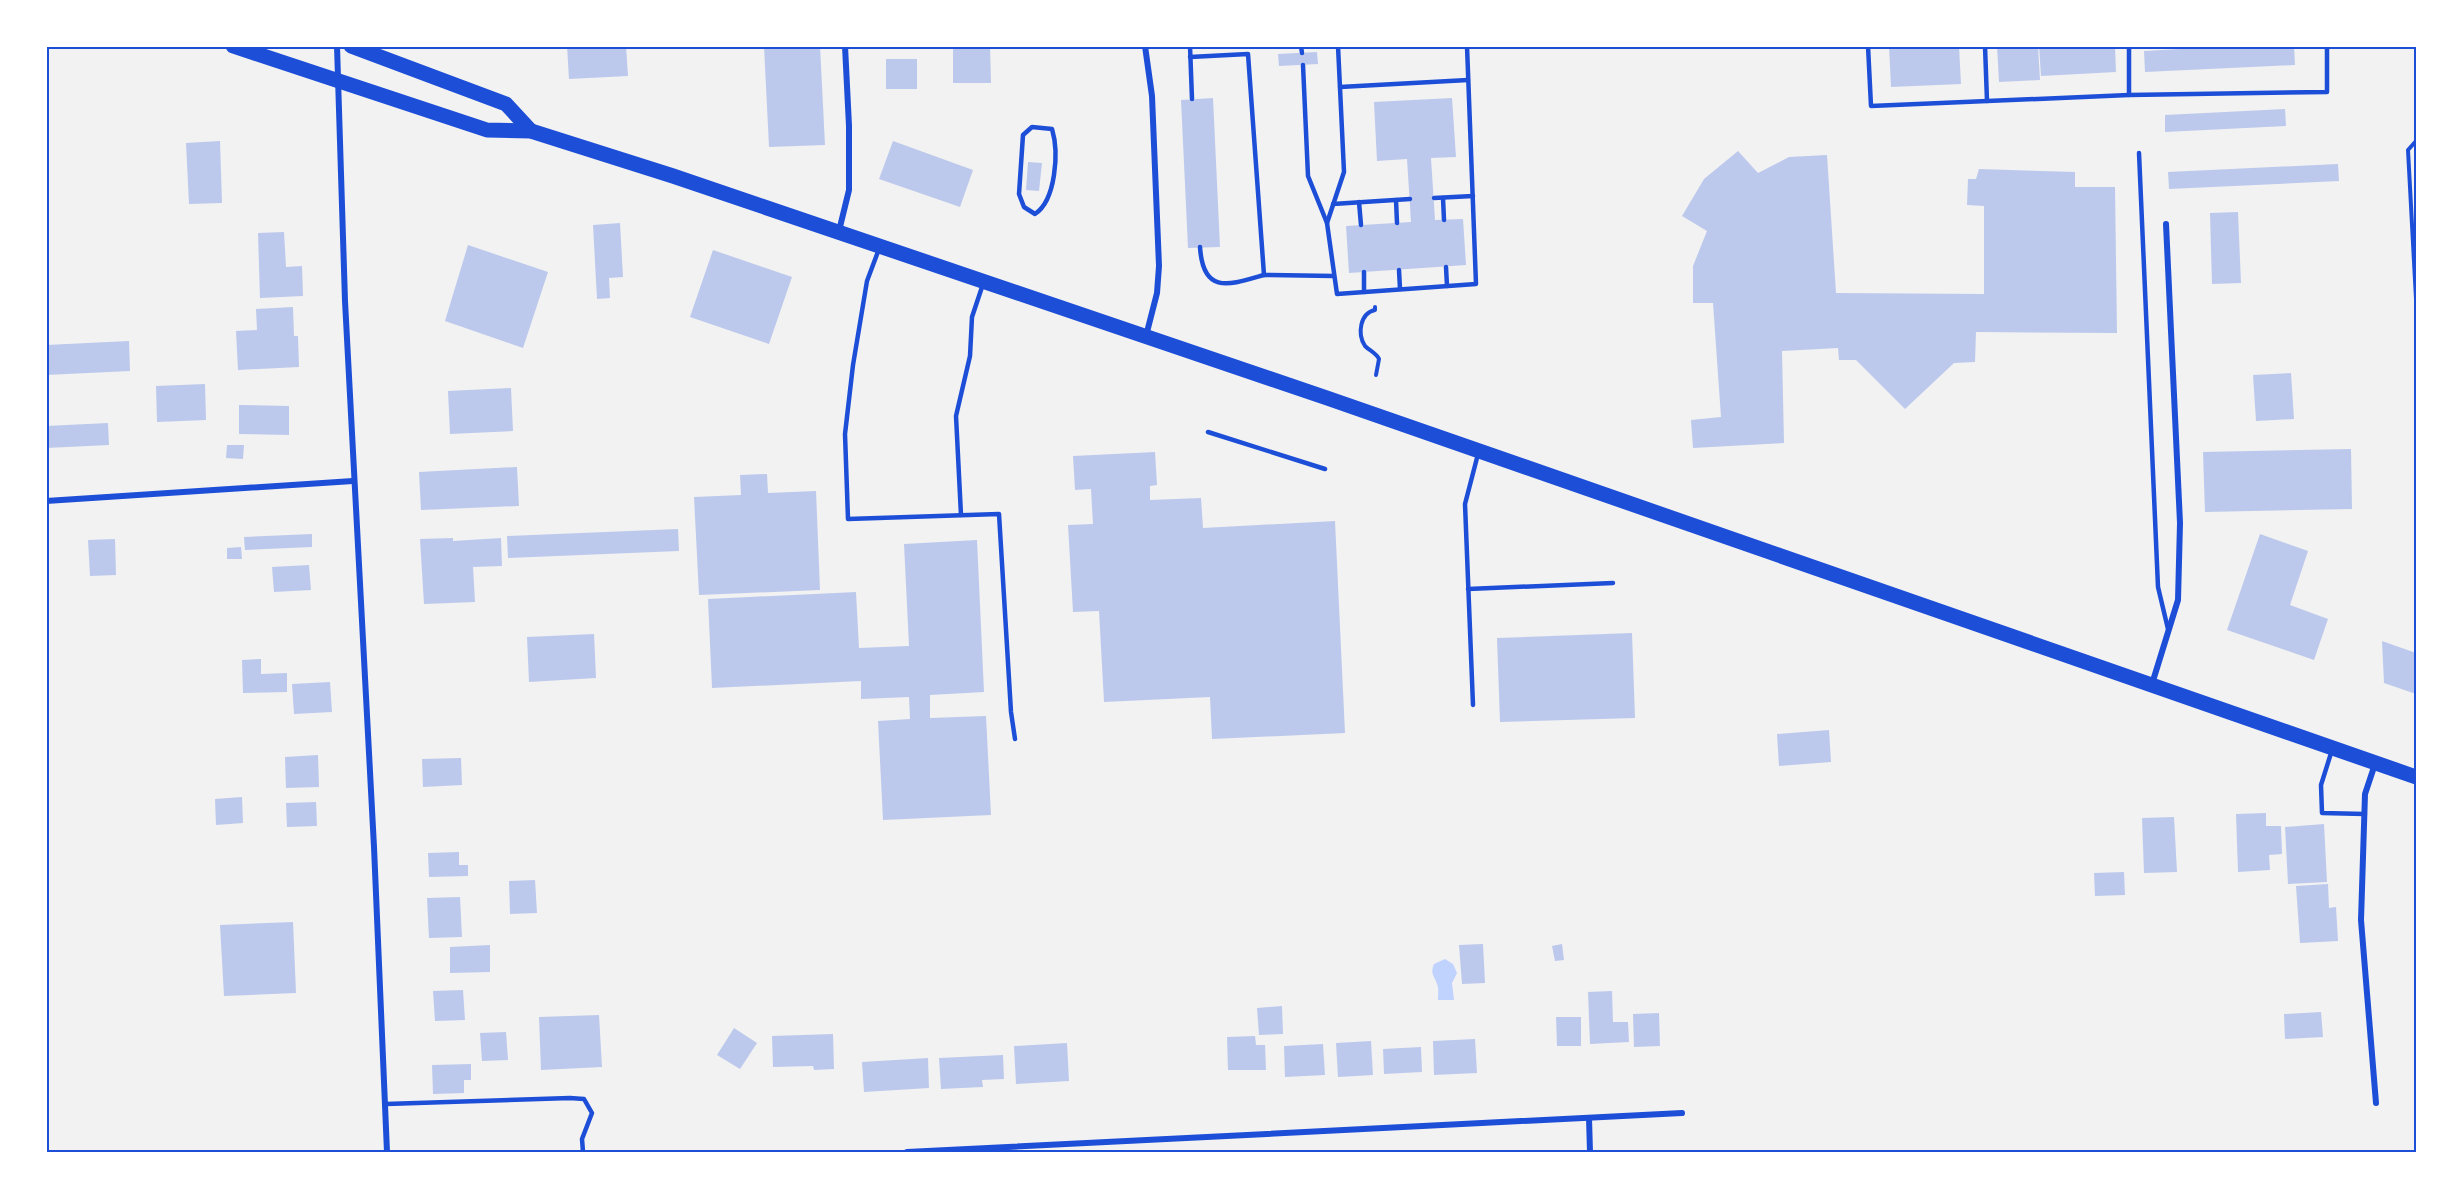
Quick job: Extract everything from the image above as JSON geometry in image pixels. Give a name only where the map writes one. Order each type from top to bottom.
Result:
[{"type":"main road","points":[[233,46],[487,130],[531,131],[673,176],[984,281],[2416,777]]},
{"type":"main road","points":[[351,46],[506,104],[531,131]]},
{"type":"street","points":[[337,46],[353,481],[387,1152]]},
{"type":"street","points":[[839,232],[849,190],[845,46]]},
{"type":"street","points":[[1145,46],[1152,96],[1159,266],[1157,293],[1145,337]]},
{"type":"street","points":[[2152,685],[2178,600],[2180,523],[2166,224]]},
{"type":"street","points":[[46,501],[353,481]]},
{"type":"street","points":[[2375,763],[2365,794],[2361,920],[2376,1103]]},
{"type":"street","points":[[907,1152],[1682,1113]]},
{"type":"street","points":[[1589,1118],[1590,1152]]},
{"type":"lane","points":[[1190,46],[1192,99]]},
{"type":"lane","points":[[1327,223],[1344,172],[1338,46]]},
{"type":"lane","points":[[1303,65],[1308,176],[1327,223],[1337,294],[1476,284],[1467,46]]},
{"type":"lane","points":[[1868,46],[1871,106],[2129,95],[2327,92],[2327,46]]},
{"type":"lane","points":[[1985,46],[1987,101]]},
{"type":"lane","points":[[2129,46],[2129,95]]},
{"type":"lane","points":[[1190,57],[1248,54],[1264,275]]},
{"type":"lane","points":[[1340,87],[1468,80]]},
{"type":"lane","points":[[1032,127],[1052,129],[1055,141],[1052,185],[1044,207],[1035,214],[1024,207],[1019,194],[1023,135],[1032,127]]},
{"type":"lane","points":[[2139,153],[2158,587],[2168,628]]},
{"type":"lane","points":[[1434,198],[1473,196]]},
{"type":"lane","points":[[1443,198],[1444,220]]},
{"type":"lane","points":[[1333,204],[1410,199]]},
{"type":"lane","points":[[1396,200],[1397,223]]},
{"type":"lane","points":[[1359,202],[1360,225]]},
{"type":"lane","points":[[880,246],[867,281],[853,365],[845,434],[848,519],[999,514],[1011,712],[1015,739]]},
{"type":"lane","points":[[1200,248],[1201,264],[1206,276],[1217,282],[1232,284],[1264,275],[1334,276]]},
{"type":"lane","points":[[1446,267],[1447,286]]},
{"type":"lane","points":[[1399,270],[1400,290]]},
{"type":"lane","points":[[1364,272],[1364,292]]},
{"type":"lane","points":[[961,515],[956,416],[970,356],[972,317],[984,281]]},
{"type":"lane","points":[[1208,432],[1325,469]]},
{"type":"lane","points":[[1473,705],[1465,504],[1479,452]]},
{"type":"lane","points":[[1468,589],[1613,583]]},
{"type":"lane","points":[[2333,748],[2321,785],[2322,813],[2365,814]]},
{"type":"lane","points":[[386,1104],[570,1098],[584,1100],[592,1113],[582,1139],[583,1152]]},
{"type":"path","points":[[2416,141],[2408,150],[2416,299]]},
{"type":"path","points":[[1375,307],[1375,310],[1369,311],[1364,316],[1362,331],[1363,343],[1379,359],[1376,375]]},
{"type":"water","points":[[1445,959],[1453,964],[1457,973],[1452,983],[1454,1000],[1438,1000],[1438,987],[1432,970],[1434,964]]},
{"type":"building","points":[[567,46],[626,46],[628,76],[569,79]]},
{"type":"building","points":[[764,46],[820,46],[825,145],[769,147]]},
{"type":"building","points":[[953,46],[990,46],[991,83],[953,83]]},
{"type":"building","points":[[1889,46],[1959,46],[1961,84],[1891,87]]},
{"type":"building","points":[[1997,46],[2038,46],[2040,80],[1999,82]]},
{"type":"building","points":[[2039,46],[2115,46],[2116,72],[2041,76]]},
{"type":"building","points":[[2234,46],[2294,46],[2295,65],[2145,72],[2144,51]]},
{"type":"building","points":[[1317,52],[1318,64],[1279,66],[1278,54]]},
{"type":"building","points":[[886,59],[917,59],[917,89],[886,89]]},
{"type":"building","points":[[1213,98],[1220,247],[1188,248],[1181,100]]},
{"type":"building","points":[[1452,98],[1456,157],[1431,158],[1435,220],[1463,219],[1466,265],[1349,273],[1346,226],[1411,222],[1407,159],[1377,161],[1374,102]]},
{"type":"building","points":[[2285,109],[2286,126],[2165,132],[2165,115]]},
{"type":"building","points":[[220,141],[222,203],[189,204],[186,143]]},
{"type":"building","points":[[893,141],[973,170],[960,207],[879,179]]},
{"type":"building","points":[[1738,151],[1758,173],[1789,157],[1827,155],[1836,293],[1984,294],[1984,206],[1967,205],[1968,179],[1976,179],[1979,169],[2075,172],[2075,187],[2115,187],[2117,333],[1976,332],[1975,362],[1954,363],[1905,409],[1856,360],[1839,360],[1838,348],[1782,351],[1784,443],[1693,448],[1691,420],[1721,417],[1713,303],[1693,303],[1693,266],[1707,231],[1682,216],[1704,179]]},
{"type":"building","points":[[1028,162],[1042,163],[1039,191],[1026,190]]},
{"type":"building","points":[[2338,164],[2339,181],[2169,189],[2168,172]]},
{"type":"building","points":[[2238,212],[2241,283],[2212,284],[2210,213]]},
{"type":"building","points":[[620,223],[623,277],[609,278],[610,298],[597,299],[593,225]]},
{"type":"building","points":[[284,232],[286,267],[302,266],[303,296],[260,298],[258,233]]},
{"type":"building","points":[[468,245],[548,272],[523,348],[445,321]]},
{"type":"building","points":[[713,250],[792,277],[769,344],[690,317]]},
{"type":"building","points":[[293,307],[294,336],[298,336],[299,367],[238,370],[236,331],[257,330],[256,309]]},
{"type":"building","points":[[129,341],[130,371],[46,375],[46,345]]},
{"type":"building","points":[[2291,373],[2294,419],[2256,421],[2253,375]]},
{"type":"building","points":[[205,384],[206,420],[157,422],[156,386]]},
{"type":"building","points":[[511,388],[513,431],[450,434],[448,391]]},
{"type":"building","points":[[239,405],[289,406],[289,435],[239,434]]},
{"type":"building","points":[[108,423],[109,445],[46,448],[46,426]]},
{"type":"building","points":[[227,445],[244,445],[243,459],[226,458]]},
{"type":"building","points":[[2351,449],[2352,509],[2205,512],[2203,452]]},
{"type":"building","points":[[1155,452],[1157,485],[1150,486],[1150,500],[1201,498],[1203,528],[1335,521],[1345,733],[1212,739],[1210,697],[1104,702],[1099,611],[1073,612],[1068,525],[1093,524],[1091,489],[1075,490],[1073,456]]},
{"type":"building","points":[[517,467],[519,506],[421,510],[419,472]]},
{"type":"building","points":[[767,474],[768,493],[816,491],[820,590],[699,595],[694,497],[741,495],[740,475]]},
{"type":"building","points":[[678,529],[679,551],[508,558],[507,536]]},
{"type":"building","points":[[312,534],[312,547],[245,550],[244,537]]},
{"type":"building","points":[[2260,534],[2308,551],[2290,605],[2328,619],[2314,660],[2227,630]]},
{"type":"building","points":[[453,538],[453,541],[501,538],[502,566],[473,567],[475,602],[424,604],[420,539]]},
{"type":"building","points":[[115,539],[116,575],[90,576],[88,540]]},
{"type":"building","points":[[977,540],[984,692],[930,695],[930,718],[986,716],[991,815],[883,820],[878,721],[910,719],[909,697],[861,699],[861,681],[712,688],[708,599],[856,592],[859,648],[909,646],[904,544]]},
{"type":"building","points":[[241,547],[242,559],[227,559],[227,548]]},
{"type":"building","points":[[309,565],[311,590],[274,592],[272,567]]},
{"type":"building","points":[[1632,633],[1635,718],[1500,722],[1497,638]]},
{"type":"building","points":[[594,634],[596,678],[529,682],[527,637]]},
{"type":"building","points":[[2382,641],[2416,653],[2416,694],[2384,683]]},
{"type":"building","points":[[261,659],[261,674],[287,673],[287,692],[243,693],[242,660]]},
{"type":"building","points":[[330,682],[332,712],[294,714],[292,684]]},
{"type":"building","points":[[1829,730],[1831,762],[1779,766],[1777,734]]},
{"type":"building","points":[[318,755],[319,787],[286,788],[285,757]]},
{"type":"building","points":[[461,758],[462,785],[423,787],[422,759]]},
{"type":"building","points":[[242,797],[243,823],[216,825],[215,799]]},
{"type":"building","points":[[316,802],[317,826],[287,827],[286,803]]},
{"type":"building","points":[[2266,813],[2266,826],[2281,826],[2282,854],[2269,855],[2270,870],[2238,872],[2236,814]]},
{"type":"building","points":[[2174,817],[2177,872],[2144,873],[2142,818]]},
{"type":"building","points":[[2324,824],[2327,882],[2288,884],[2285,827]]},
{"type":"building","points":[[459,852],[459,865],[468,865],[468,876],[429,877],[428,853]]},
{"type":"building","points":[[2124,872],[2125,895],[2095,896],[2094,873]]},
{"type":"building","points":[[535,880],[537,913],[510,914],[509,881]]},
{"type":"building","points":[[2328,884],[2329,908],[2336,907],[2338,941],[2300,943],[2296,886]]},
{"type":"building","points":[[460,897],[462,937],[429,938],[427,898]]},
{"type":"building","points":[[293,922],[296,993],[224,996],[220,925]]},
{"type":"building","points":[[1483,944],[1485,983],[1462,984],[1459,945]]},
{"type":"building","points":[[1562,944],[1564,960],[1555,961],[1552,946]]},
{"type":"building","points":[[490,945],[490,972],[450,973],[450,947]]},
{"type":"building","points":[[463,990],[465,1020],[435,1021],[433,991]]},
{"type":"building","points":[[1612,991],[1613,1022],[1628,1022],[1629,1042],[1590,1044],[1588,992]]},
{"type":"building","points":[[1282,1006],[1283,1034],[1259,1035],[1257,1008]]},
{"type":"building","points":[[2321,1012],[2323,1037],[2285,1039],[2284,1014]]},
{"type":"building","points":[[1659,1013],[1660,1046],[1634,1047],[1633,1014]]},
{"type":"building","points":[[599,1015],[602,1067],[541,1070],[539,1017]]},
{"type":"building","points":[[1556,1017],[1581,1017],[1581,1046],[1557,1046]]},
{"type":"building","points":[[734,1028],[757,1043],[740,1069],[717,1055]]},
{"type":"building","points":[[506,1032],[508,1060],[482,1061],[480,1033]]},
{"type":"building","points":[[833,1034],[834,1069],[814,1070],[813,1066],[773,1067],[772,1036]]},
{"type":"building","points":[[1255,1036],[1256,1045],[1265,1045],[1266,1070],[1228,1070],[1227,1037]]},
{"type":"building","points":[[1475,1039],[1477,1073],[1434,1075],[1433,1041]]},
{"type":"building","points":[[1371,1041],[1373,1075],[1338,1077],[1336,1043]]},
{"type":"building","points":[[1067,1043],[1069,1081],[1016,1084],[1014,1046]]},
{"type":"building","points":[[1323,1044],[1325,1075],[1285,1077],[1284,1046]]},
{"type":"building","points":[[1421,1047],[1422,1072],[1384,1074],[1383,1049]]},
{"type":"building","points":[[1003,1055],[1004,1079],[982,1080],[983,1087],[941,1089],[939,1058]]},
{"type":"building","points":[[928,1058],[929,1088],[864,1092],[862,1062]]},
{"type":"building","points":[[471,1064],[471,1080],[464,1080],[464,1093],[433,1094],[432,1065]]}]
